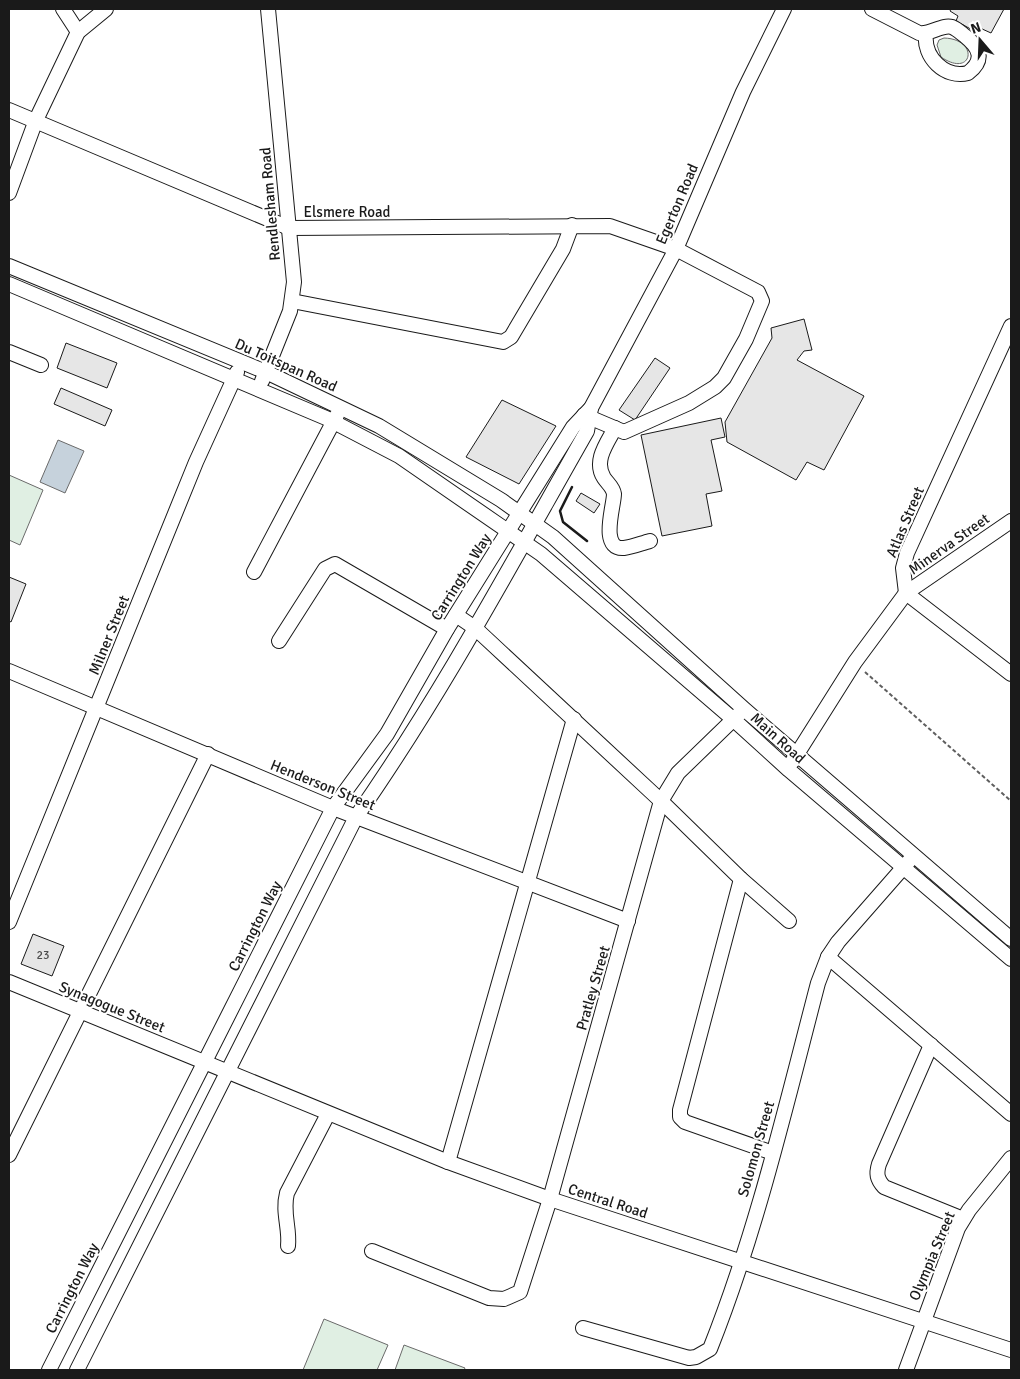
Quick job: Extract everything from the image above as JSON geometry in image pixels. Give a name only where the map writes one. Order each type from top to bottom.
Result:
[{"type":"street","points":[[63,9],[78,32]]},
{"type":"street","points":[[9,194],[36,120],[78,32],[106,9]]},
{"type":"street","name":"Rendlesham Road","points":[[258,390],[292,300],[294,282],[268,9]]},
{"type":"street","name":"Egerton Road","points":[[519,514],[573,427],[588,414],[676,249],[743,92],[784,9]]},
{"type":"street","points":[[872,9],[919,33],[926,34]]},
{"type":"street","name":"Elsmere Road","points":[[9,110],[289,228],[610,226],[676,249],[752,287],[758,292],[762,301],[746,339],[724,378],[715,387],[689,403],[632,430],[624,432],[615,428]]},
{"type":"street","points":[[292,300],[503,342],[511,338],[563,249],[572,225]]},
{"type":"street","name":"Du Toitspan Road","points":[[9,266],[266,372],[340,407],[413,445],[534,524]]},
{"type":"street","points":[[9,284],[334,422],[399,456],[524,541]]},
{"type":"street","name":"Atlas Street","points":[[906,593],[902,575],[904,560],[1011,326]]},
{"type":"street","points":[[9,352],[41,365]]},
{"type":"street","name":"Milner Street","points":[[9,922],[196,462],[241,362]]},
{"type":"street","points":[[254,572],[334,422],[340,407]]},
{"type":"street","points":[[588,414],[615,428],[600,456],[603,476],[611,486],[614,494],[610,521],[611,540],[616,545],[624,548],[650,541]]},
{"type":"street","name":"Egerton Road","points":[[534,524],[587,431],[588,414]]},
{"type":"street","name":"Carrington Way","points":[[49,1370],[203,1061],[333,808],[387,734],[447,629],[519,514]]},
{"type":"street","name":"Minerva Street","points":[[906,593],[1011,521]]},
{"type":"street","points":[[77,1370],[226,1070],[356,817],[403,749],[534,524]]},
{"type":"street","name":"Main Road","points":[[534,524],[553,537],[744,709],[1011,939]]},
{"type":"street","name":"Main Road","points":[[524,541],[1011,959]]},
{"type":"street","points":[[279,641],[324,569],[335,564],[447,629]]},
{"type":"street","points":[[789,770],[796,754],[854,662],[906,593],[1011,674]]},
{"type":"street","points":[[456,615],[475,628],[661,801],[741,879],[789,921]]},
{"type":"street","name":"Henderson Street","points":[[9,671],[333,808],[628,921]]},
{"type":"street","name":"Pratley Street","points":[[372,1251],[489,1298],[512,1297],[520,1292],[550,1199],[661,801],[678,773],[744,709]]},
{"type":"street","points":[[448,1162],[529,883],[574,719]]},
{"type":"street","points":[[9,1155],[208,754]]},
{"type":"street","name":"Solomon Street","points":[[583,1328],[689,1358],[704,1354],[710,1349],[773,1153],[818,982],[828,957],[849,929],[904,868],[914,854]]},
{"type":"street","points":[[741,879],[680,1110],[680,1117],[685,1122],[773,1153]]},
{"type":"street","points":[[828,957],[1011,1114]]},
{"type":"street","name":"Synagogue Street","points":[[9,982],[203,1061]]},
{"type":"street","points":[[931,1045],[878,1164],[878,1181],[884,1187],[963,1219]]},
{"type":"street","name":"Central Road","points":[[203,1061],[448,1162],[550,1199],[1011,1350]]},
{"type":"street","points":[[288,1246],[289,1234],[284,1205],[287,1193],[328,1114]]},
{"type":"street","name":"Olympia Street","points":[[906,1370],[948,1251],[963,1219],[1011,1158]]},
{"type":"path","points":[[854,662],[1011,801]]},
{"type":"green space","points":[[944,38],[956,40],[963,44],[967,50],[968,56],[966,61],[952,63],[941,57],[937,45],[939,40]]},
{"type":"green space","points":[[9,475],[43,490],[20,545],[9,540]]},
{"type":"green space","points":[[324,1319],[388,1345],[377,1370],[303,1370]]},
{"type":"green space","points":[[404,1345],[465,1368],[464,1370],[395,1370]]},
{"type":"shaded area","points":[[58,440],[84,451],[65,493],[40,482]]},
{"type":"building","points":[[951,9],[1004,9],[991,33],[980,28],[978,33],[956,21],[958,16],[950,11]]},
{"type":"building","points":[[804,319],[812,350],[804,351],[797,360],[864,396],[824,470],[807,462],[796,480],[727,442],[725,422],[772,338],[771,328]]},
{"type":"building","points":[[66,343],[117,363],[107,388],[57,368]]},
{"type":"building","points":[[655,358],[670,368],[635,420],[619,410]]},
{"type":"building","points":[[61,388],[112,410],[105,426],[54,404]]},
{"type":"building","points":[[502,400],[556,426],[519,484],[466,457]]},
{"type":"building","points":[[721,418],[725,437],[711,440],[722,491],[706,494],[712,526],[662,536],[641,435]]},
{"type":"building","points":[[581,493],[600,504],[594,513],[576,501]]},
{"type":"building","points":[[9,577],[26,584],[11,622],[9,621]]},
{"type":"building","points":[[33,934],[64,946],[52,976],[21,964]]},
{"type":"wall","points":[[572,487],[560,511],[563,522],[587,541]]}]
